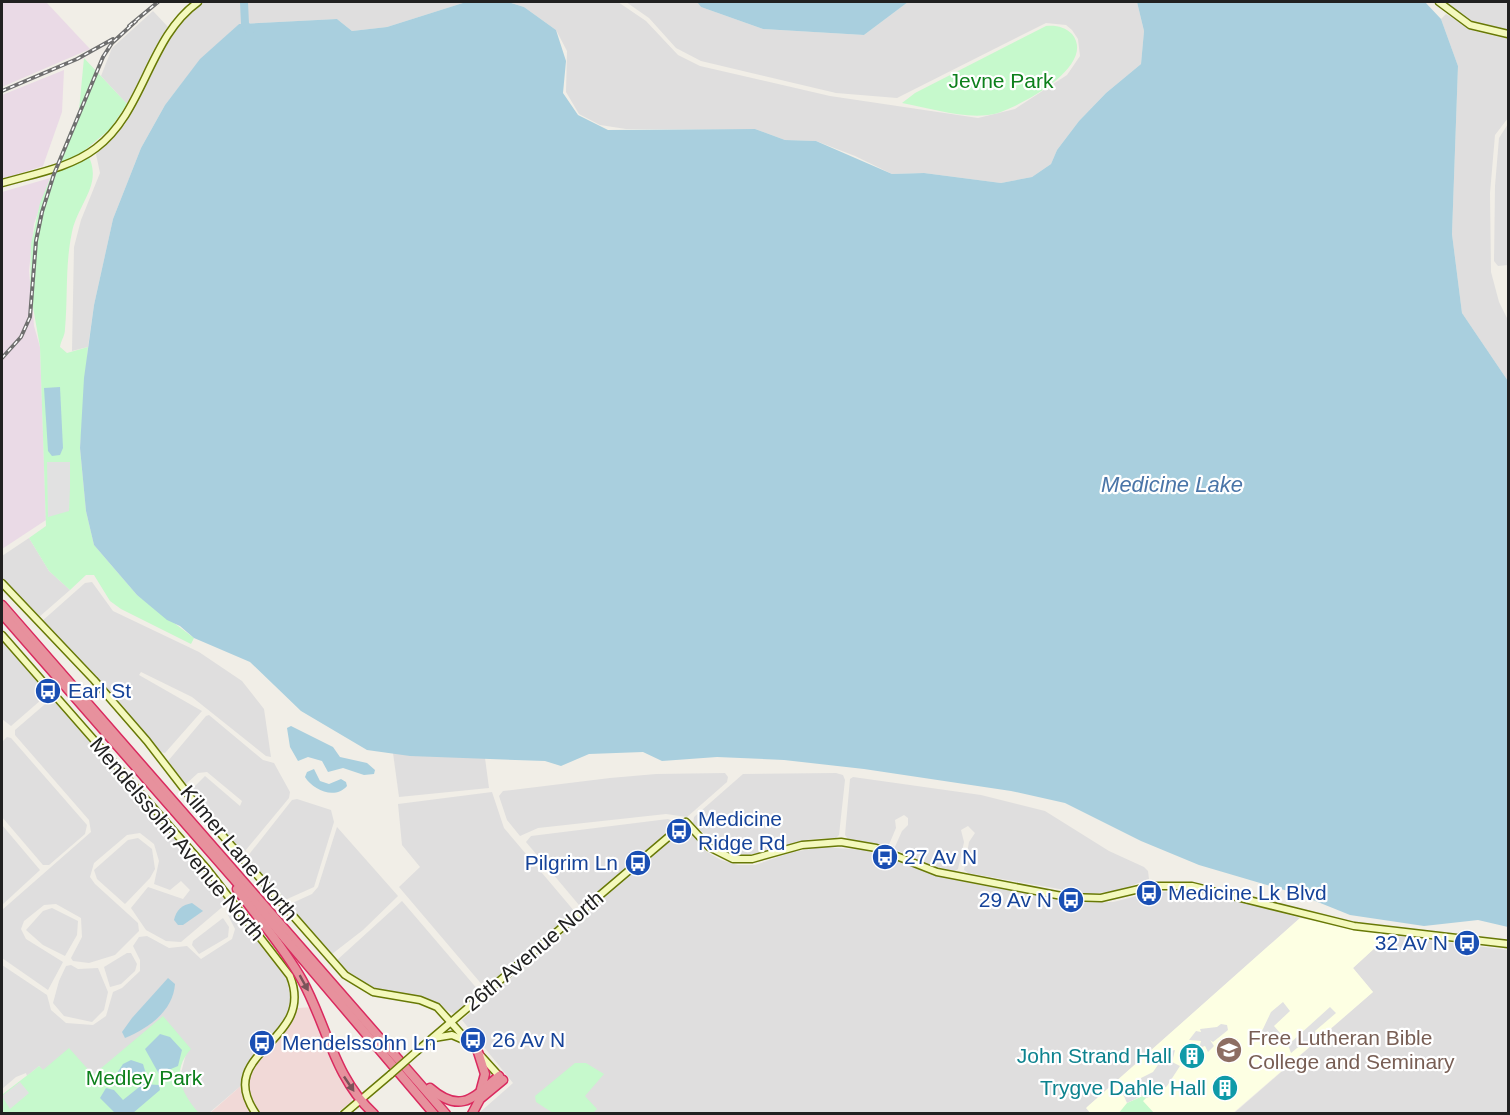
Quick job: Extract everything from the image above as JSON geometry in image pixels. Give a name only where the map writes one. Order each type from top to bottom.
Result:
[{"type":"highway","points":[[2,605],[446,1113]]},
{"type":"highway","points":[[2,614],[434,1113]]},
{"type":"highway","points":[[208,850],[297,971],[317,1007],[341,1071],[360,1100],[374,1113]]},
{"type":"highway","points":[[390,1049],[445,1100],[462,1103],[501,1078]]},
{"type":"highway","points":[[476,1049],[485,1074],[478,1094]]},
{"type":"highway","points":[[472,1113],[480,1099],[501,1078]]},
{"type":"street","points":[[2,183],[73,161],[90,152],[114,131],[170,29],[198,2]]},
{"type":"street","points":[[1438,2],[1470,25],[1509,34]]},
{"type":"street","name":"Kilmer Lane North","points":[[2,583],[102,689],[147,741],[201,811],[345,975],[373,992],[429,1003],[442,1011],[501,1078]]},
{"type":"street","name":"Mendelssohn Avenue North","points":[[2,635],[207,869],[290,976],[295,991],[293,1014],[285,1028],[258,1053],[246,1079],[249,1099],[256,1113]]},
{"type":"street","name":"26th Avenue North","points":[[344,1113],[686,822],[709,847],[733,859],[752,859],[802,845],[841,842],[876,848],[937,872],[1076,898],[1101,898],[1152,886],[1203,888],[1354,926],[1509,944]]},
{"type":"street","points":[[430,1040],[452,1035],[476,1049]]},
{"type":"shaded area","points":[[2,2],[46,2],[90,49],[2,87]]},
{"type":"shaded area","points":[[204,2],[466,2],[387,27],[352,31],[337,19],[239,24],[200,60],[165,105],[141,148],[113,219],[94,305],[88,347],[72,351],[74,247],[81,220],[100,173],[96,154],[125,124],[159,53],[181,18]]},
{"type":"shaded area","points":[[508,2],[618,2],[646,21],[678,55],[700,66],[830,96],[978,118],[1015,109],[1067,75],[1080,56],[1078,39],[1072,30],[1066,25],[1046,23],[897,98],[836,93],[701,61],[676,48],[649,18],[626,2],[697,2],[701,7],[763,29],[864,35],[908,2],[1137,2],[1144,31],[1141,64],[1106,93],[1079,121],[1057,150],[1051,164],[1032,177],[1001,183],[924,173],[892,174],[816,141],[785,140],[755,129],[626,129],[600,125],[579,114],[566,92],[567,51],[556,30],[524,7]]},
{"type":"shaded area","points":[[1443,2],[1508,2],[1508,31],[1475,24],[1461,17]]},
{"type":"shaded area","points":[[153,11],[168,27],[127,104],[101,76],[112,48]]},
{"type":"shaded area","points":[[1446,14],[1474,31],[1508,39],[1508,118],[1495,135],[1490,193],[1491,272],[1499,302],[1508,320],[1508,381],[1462,313],[1452,234],[1458,66],[1441,19]]},
{"type":"shaded area","points":[[64,70],[62,112],[43,166],[2,179],[2,95]]},
{"type":"shaded area","points":[[1508,124],[1508,265],[1498,266],[1494,261],[1495,186],[1499,138]]},
{"type":"shaded area","points":[[50,178],[34,224],[29,271],[34,326],[40,347],[46,520],[2,549],[2,192]]},
{"type":"shaded area","points":[[47,462],[70,462],[69,511],[48,517]]},
{"type":"shaded area","points":[[29,538],[49,571],[70,590],[39,617],[35,616],[2,579],[2,556]]},
{"type":"shaded area","points":[[92,582],[113,611],[199,652],[242,681],[264,709],[271,757],[266,756],[192,697],[141,672],[139,675],[202,711],[165,753],[161,752],[78,658],[41,622],[85,583]]},
{"type":"shaded area","points":[[2,639],[49,693],[11,726],[2,719]]},
{"type":"shaded area","points":[[51,699],[54,699],[229,899],[181,942],[166,941],[146,930],[131,908],[148,887],[183,899],[190,890],[181,881],[170,890],[154,884],[159,861],[154,844],[140,833],[127,835],[94,863],[90,877],[138,923],[139,931],[115,955],[89,963],[73,961],[71,958],[82,937],[81,918],[56,904],[44,905],[24,921],[21,929],[26,939],[63,962],[48,990],[2,958],[2,910],[91,832],[89,820],[15,735],[15,730]]},
{"type":"shaded area","points":[[209,715],[263,760],[274,763],[290,792],[289,798],[245,851],[240,850],[192,794],[192,789],[205,776],[240,806],[242,801],[207,772],[198,773],[186,784],[168,761]]},
{"type":"shaded area","points":[[7,737],[11,738],[87,825],[85,834],[49,865],[43,865],[2,817],[2,742]]},
{"type":"shaded area","points":[[393,753],[485,758],[489,788],[399,797]]},
{"type":"shaded area","points":[[725,773],[728,777],[727,782],[687,817],[666,814],[538,828],[520,836],[507,820],[499,796],[503,791],[610,778],[656,774]]},
{"type":"shaded area","points":[[836,773],[843,775],[845,780],[839,835],[836,838],[811,839],[755,854],[734,855],[719,849],[693,823],[694,817],[743,774]]},
{"type":"shaded area","points":[[853,777],[981,795],[1045,811],[1109,851],[1144,867],[1148,871],[1149,879],[1117,891],[1088,894],[968,873],[964,870],[969,842],[975,833],[968,826],[961,830],[964,842],[958,869],[955,871],[934,866],[894,849],[902,831],[908,825],[908,818],[904,815],[895,820],[896,828],[888,847],[848,839],[845,835],[850,779]]},
{"type":"shaded area","points":[[492,792],[504,828],[575,912],[489,986],[484,987],[399,887],[420,867],[402,845],[398,804]]},
{"type":"shaded area","points":[[297,799],[331,810],[334,822],[314,887],[285,900],[247,857],[292,800]]},
{"type":"shaded area","points":[[668,819],[675,822],[676,827],[583,905],[579,905],[526,842],[531,836]]},
{"type":"shaded area","points":[[2,825],[40,870],[2,905]]},
{"type":"shaded area","points":[[337,827],[398,896],[363,930],[332,954],[288,905],[312,894],[318,887]]},
{"type":"shaded area","points":[[683,830],[688,830],[707,852],[721,860],[738,865],[755,865],[793,852],[822,847],[864,850],[944,878],[1073,903],[1113,902],[1145,894],[1184,890],[1222,896],[1300,918],[1087,1107],[1091,1113],[479,1113],[513,1083],[462,1020]]},
{"type":"shaded area","points":[[138,838],[152,849],[155,869],[150,878],[125,904],[97,879],[94,870],[128,840]]},
{"type":"shaded area","points":[[402,901],[479,991],[480,995],[454,1014],[424,998],[393,995],[369,988],[354,979],[336,961]]},
{"type":"shaded area","points":[[52,908],[78,921],[77,935],[65,956],[43,945],[26,930],[43,911]]},
{"type":"shaded area","points":[[236,909],[286,975],[292,1005],[280,1029],[260,1046],[248,1063],[243,1084],[209,1113],[196,1113],[183,1093],[181,1073],[186,1054],[93,1075],[43,1071],[39,1066],[27,1076],[26,1073],[16,1077],[2,1089],[2,965],[47,995],[51,1010],[66,1023],[93,1025],[106,1016],[113,992],[122,988],[140,971],[140,960],[133,946],[139,937],[147,936],[169,948],[187,946],[201,959],[232,939],[235,929],[228,915]]},
{"type":"shaded area","points":[[223,918],[229,927],[228,937],[199,954],[192,945],[193,941]]},
{"type":"shaded area","name":"Free Lutheran Bible College and Seminary","points":[[1300,918],[1389,935],[1353,968],[1373,992],[1233,1113],[1091,1114],[1086,1108]]},
{"type":"shaded area","points":[[1389,935],[1508,950],[1508,1113],[1233,1114],[1373,992],[1353,968]]},
{"type":"shaded area","points":[[127,953],[131,953],[137,964],[135,971],[121,984],[110,987],[104,967]]},
{"type":"shaded area","points":[[71,965],[78,969],[98,968],[108,992],[104,1010],[92,1022],[64,1016],[53,1003],[66,966]]},
{"type":"shaded area","points":[[1283,1002],[1290,1011],[1274,1026],[1281,1034],[1272,1042],[1262,1031],[1271,1012]]},
{"type":"shaded area","points":[[313,1007],[324,1032],[334,1065],[353,1096],[351,1102],[337,1113],[259,1113],[249,1091],[249,1078],[254,1065],[260,1054],[284,1034],[298,1008]]},
{"type":"shaded area","points":[[1330,1007],[1336,1013],[1315,1031],[1317,1037],[1306,1047],[1303,1043],[1291,1053],[1288,1045]]},
{"type":"shaded area","points":[[1221,1024],[1227,1025],[1228,1030],[1213,1042],[1210,1040],[1214,1046],[1208,1052],[1205,1046],[1200,1045],[1201,1041],[1189,1040],[1196,1031],[1201,1032],[1200,1029],[1217,1027]]},
{"type":"shaded area","points":[[1175,1050],[1172,1062],[1180,1066],[1167,1086],[1154,1095],[1146,1098],[1144,1095],[1127,1103],[1123,1094],[1126,1088],[1137,1084],[1135,1081],[1153,1072],[1167,1052]]},
{"type":"shaded area","points":[[20,1082],[29,1093],[10,1109],[2,1096]]},
{"type":"shaded area","points":[[243,1084],[253,1113],[209,1114]]},
{"type":"green space","name":"Jevne Park","points":[[1046,26],[1060,27],[1072,34],[1077,46],[1074,59],[1065,72],[1052,84],[1020,103],[994,114],[972,116],[902,103],[915,93]]},
{"type":"green space","points":[[84,58],[127,104],[110,129],[85,150],[91,161],[92,182],[75,221],[68,256],[65,331],[60,347],[67,353],[88,347],[80,448],[86,511],[94,545],[137,595],[194,638],[191,644],[121,609],[110,601],[94,575],[86,575],[70,590],[49,571],[29,538],[46,526],[40,347],[30,290],[31,244],[40,203],[79,110]]},
{"type":"green space","name":"Medley Park","points":[[163,1016],[191,1049],[181,1065],[180,1073],[183,1089],[198,1112],[196,1114],[2,1113],[2,1095],[39,1066],[43,1070],[69,1048],[93,1075]]},
{"type":"green space","points":[[575,1063],[586,1063],[604,1074],[585,1096],[597,1109],[593,1113],[553,1113],[536,1102],[535,1096]]},
{"type":"green space","points":[[1145,1095],[1146,1098],[1143,1101],[1154,1113],[1118,1114],[1127,1103]]},
{"type":"water","name":"Medicine Lake","points":[[466,2],[508,2],[524,7],[556,30],[566,61],[563,93],[578,115],[608,130],[755,129],[785,140],[816,141],[892,174],[924,173],[1001,183],[1032,177],[1051,164],[1057,150],[1079,121],[1106,93],[1141,64],[1144,31],[1137,2],[1425,2],[1441,19],[1458,66],[1452,234],[1462,313],[1508,381],[1508,927],[1478,920],[1424,926],[1350,915],[1298,894],[1199,865],[1141,841],[1065,803],[1011,791],[864,769],[784,760],[717,757],[662,761],[643,752],[589,754],[561,766],[545,761],[410,756],[367,750],[301,711],[250,662],[194,638],[180,626],[167,620],[137,595],[94,545],[86,511],[80,448],[84,378],[94,305],[113,219],[141,148],[165,105],[200,59],[239,24],[337,19],[352,31],[387,27]]},
{"type":"water","points":[[697,2],[908,2],[864,35],[763,29],[701,7]]},
{"type":"water","points":[[60,387],[63,448],[60,455],[52,456],[48,451],[44,388]]},
{"type":"water","points":[[291,726],[333,747],[340,757],[367,763],[375,770],[374,774],[364,775],[343,768],[328,772],[322,761],[308,757],[298,761],[290,747],[287,728]]},
{"type":"water","points":[[314,769],[320,781],[329,784],[341,779],[346,782],[347,786],[336,792],[324,792],[313,786],[305,777],[307,772]]},
{"type":"water","points":[[192,903],[203,911],[183,925],[178,925],[174,920],[178,911]]},
{"type":"water","points":[[168,978],[175,984],[165,1010],[151,1024],[125,1038],[122,1032],[132,1018]]},
{"type":"water","points":[[160,1034],[170,1037],[182,1050],[178,1066],[159,1074],[145,1049]]},
{"type":"water","points":[[131,1060],[143,1064],[146,1074],[124,1085],[116,1085],[115,1076],[123,1064]]},
{"type":"water","points":[[143,1084],[159,1085],[160,1090],[133,1113],[115,1113],[100,1098],[106,1088],[114,1090],[123,1100]]},
{"type":"waterway","points":[[244,2],[245,24],[250,31]]},
{"type":"railway","points":[[129,26],[158,2]]},
{"type":"railway","points":[[2,358],[21,337],[30,317],[36,241],[54,174],[103,57],[112,43],[136,21]]},
{"type":"railway","points":[[2,91],[77,59],[113,39]]},
{"type":"place","name":"Earl St","points":[[48,691]]},
{"type":"place","name":"Medicine Ridge Rd","points":[[679,831]]},
{"type":"place","name":"27 Av N","points":[[885,857]]},
{"type":"place","name":"Pilgrim Ln","points":[[638,863]]},
{"type":"place","name":"Medicine Lk Blvd","points":[[1149,893]]},
{"type":"place","name":"29 Av N","points":[[1071,900]]},
{"type":"place","name":"32 Av N","points":[[1467,943]]},
{"type":"place","name":"26 Av N","points":[[473,1040]]},
{"type":"place","name":"Mendelssohn Ln","points":[[262,1043]]},
{"type":"place","name":"Free Lutheran Bible College and Seminary","points":[[1229,1050]]},
{"type":"place","name":"John Strand Hall","points":[[1192,1056]]},
{"type":"place","name":"Trygve Dahle Hall","points":[[1225,1088]]}]
